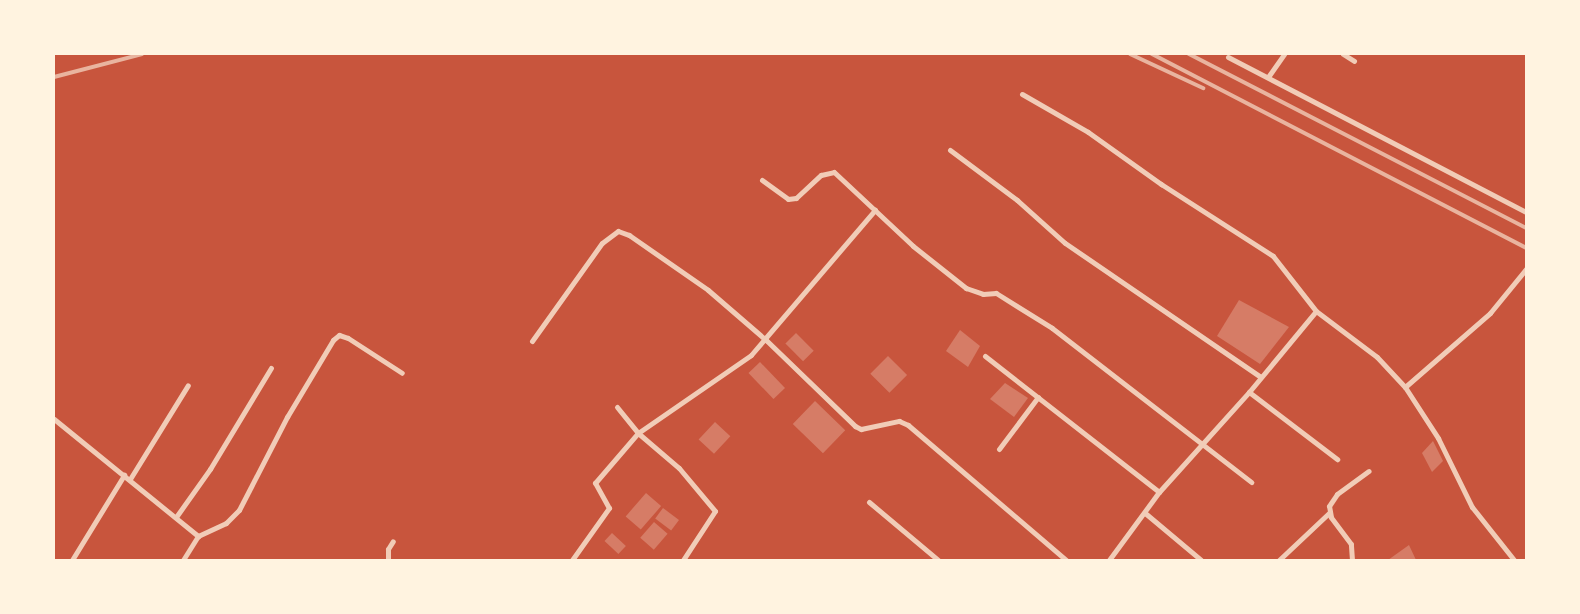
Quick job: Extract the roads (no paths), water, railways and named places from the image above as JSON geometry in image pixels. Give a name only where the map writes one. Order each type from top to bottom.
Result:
[{"type":"street","points":[[1268,77],[1284,54]]},
{"type":"street","points":[[1344,54],[1354,61]]},
{"type":"street","points":[[1228,57],[1526,212]]},
{"type":"street","points":[[1022,94],[1088,132],[1161,184],[1273,256],[1316,311],[1377,357],[1405,387],[1438,438],[1472,507],[1514,560]]},
{"type":"street","points":[[950,150],[1017,200],[1065,243],[1261,377]]},
{"type":"street","points":[[762,180],[788,199],[796,198],[821,175],[834,172],[913,246],[966,288],[983,294],[996,293],[1044,323],[1251,482]]},
{"type":"street","points":[[572,560],[609,508],[595,483],[638,433],[725,374],[766,340],[875,210]]},
{"type":"street","points":[[532,341],[602,243],[618,231],[629,235],[708,290],[766,340],[855,426],[861,429],[899,421],[908,425],[1066,560]]},
{"type":"street","points":[[1405,387],[1490,314],[1526,269]]},
{"type":"street","points":[[1109,560],[1159,492],[1249,392],[1316,311]]},
{"type":"street","points":[[183,560],[198,536],[226,523],[239,510],[287,418],[332,340],[339,335],[348,338],[402,373]]},
{"type":"street","points":[[985,356],[1159,492]]},
{"type":"street","points":[[176,517],[210,469],[271,368]]},
{"type":"street","points":[[130,479],[188,385]]},
{"type":"street","points":[[1249,392],[1338,459]]},
{"type":"street","points":[[999,449],[1038,397]]},
{"type":"street","points":[[617,407],[638,433],[679,468],[715,511],[683,560]]},
{"type":"street","points":[[54,419],[198,536]]},
{"type":"street","points":[[1352,560],[1351,544],[1330,512],[1329,506],[1337,494],[1369,471]]},
{"type":"street","points":[[72,560],[124,475]]},
{"type":"street","points":[[869,502],[938,560]]},
{"type":"street","points":[[1278,560],[1330,512]]},
{"type":"street","points":[[1145,513],[1201,560]]},
{"type":"street","points":[[388,560],[388,549],[393,541]]},
{"type":"railway","points":[[54,77],[142,54]]},
{"type":"railway","points":[[1130,54],[1203,88]]},
{"type":"railway","points":[[1152,54],[1526,248]]},
{"type":"railway","points":[[1189,54],[1526,228]]}]
